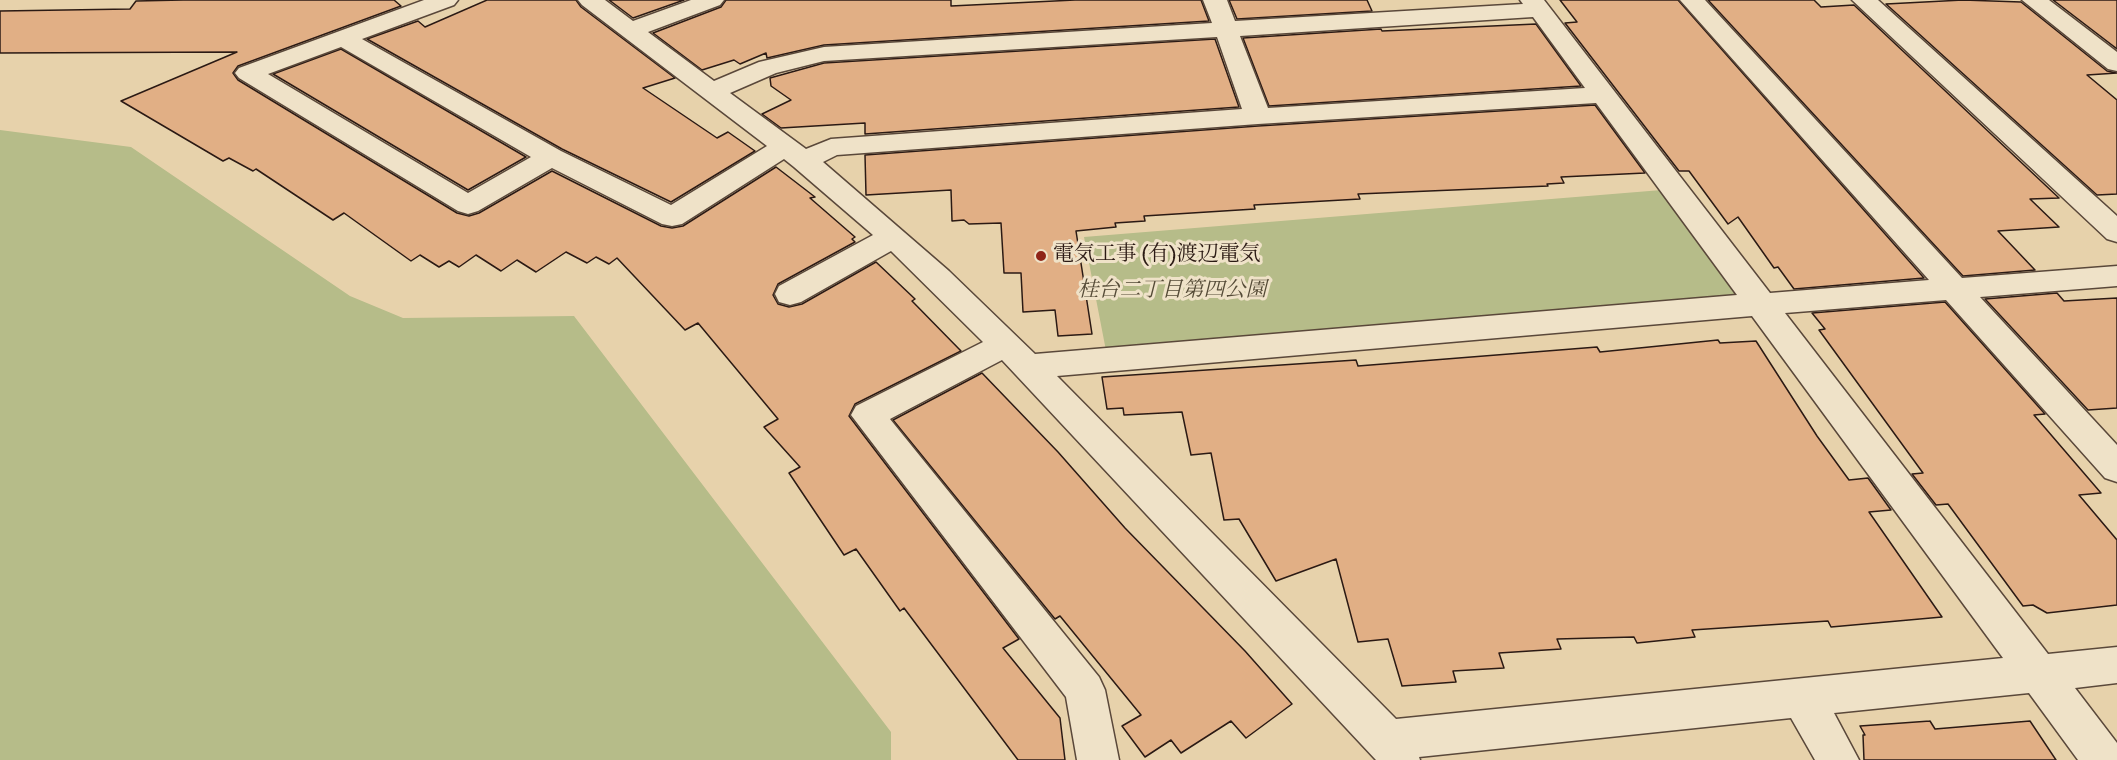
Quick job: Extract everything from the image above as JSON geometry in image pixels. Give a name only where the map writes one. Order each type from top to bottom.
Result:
[{"type":"street","points":[[446,0],[248,73],[468,205],[551,157]]},
{"type":"street","points":[[590,0],[794,154],[938,278],[1016,356],[1393,750],[1802,698],[2117,665]]},
{"type":"street","points":[[632,30],[712,0]]},
{"type":"street","points":[[1215,0],[1258,116]]},
{"type":"street","points":[[1692,0],[2117,468]]},
{"type":"street","points":[[1864,0],[2117,232]]},
{"type":"street","points":[[2034,0],[2117,64]]},
{"type":"street","points":[[712,91],[768,67],[824,54],[1226,29],[1535,5],[2104,760]]},
{"type":"street","points":[[342,38],[551,157],[672,217],[794,154],[831,147],[1258,116],[1605,95]]},
{"type":"street","points":[[790,294],[809,269],[893,237]]},
{"type":"street","points":[[1098,760],[1085,690],[868,415],[1016,356],[1762,304],[2117,276]]},
{"type":"street","points":[[1802,698],[1838,760]]},
{"type":"green space","points":[[0,130],[131,147],[350,296],[403,318],[574,316],[891,732],[891,760],[0,760]]},
{"type":"green space","name":"桂台二丁目第四公園","points":[[1674,189],[1762,304],[1108,361],[1084,237]]},
{"type":"building","points":[[394,0],[401,6],[238,66],[233,73],[238,80],[457,213],[469,216],[479,213],[552,171],[661,226],[672,228],[683,226],[776,167],[815,197],[810,198],[855,237],[852,239],[855,242],[778,284],[773,295],[778,304],[789,307],[802,304],[876,262],[915,299],[912,301],[961,351],[855,404],[849,416],[1019,639],[1003,648],[1060,718],[1065,760],[1018,760],[904,608],[900,611],[856,549],[844,555],[789,473],[800,467],[764,427],[778,419],[698,323],[685,330],[617,258],[609,264],[596,257],[587,263],[566,252],[536,272],[517,260],[501,271],[476,255],[459,267],[449,261],[439,267],[420,255],[411,261],[344,213],[333,220],[256,169],[253,171],[229,158],[223,161],[121,101],[237,52],[0,53],[0,11],[130,9],[136,1]]},
{"type":"building","points":[[487,0],[576,0],[581,7],[675,78],[643,88],[717,138],[728,132],[755,151],[671,202],[562,149],[367,39],[418,21],[425,27]]},
{"type":"building","points":[[609,0],[684,0],[633,18]]},
{"type":"building","points":[[726,0],[951,0],[951,6],[1075,0],[1201,0],[1209,21],[824,45],[767,58],[766,53],[740,64],[734,60],[702,70],[653,33],[721,7]]},
{"type":"building","points":[[1229,0],[1367,0],[1372,11],[1237,19]]},
{"type":"building","points":[[1560,0],[1678,0],[1924,278],[1794,289],[1778,267],[1774,268],[1738,217],[1728,224],[1689,171],[1679,171],[1565,23],[1577,22]]},
{"type":"building","points":[[1708,0],[1814,0],[1821,7],[1854,5],[2059,198],[2030,199],[2059,227],[1998,231],[2035,270],[1963,276]]},
{"type":"building","points":[[1963,0],[2021,2],[2107,71],[2117,73],[2087,75],[2117,100],[2117,194],[2097,195],[1886,4]]},
{"type":"building","points":[[2053,0],[2117,0],[2117,49]]},
{"type":"building","points":[[1536,24],[1581,86],[1269,106],[1243,38],[1381,29],[1382,31]]},
{"type":"building","points":[[1215,39],[1239,107],[865,134],[865,123],[781,128],[762,114],[791,100],[771,86],[770,78],[824,63]]},
{"type":"building","points":[[341,49],[526,157],[468,190],[273,74]]},
{"type":"building","points":[[1595,105],[1645,173],[1561,177],[1564,183],[1547,184],[1548,186],[1358,194],[1360,199],[1254,205],[1255,209],[1144,216],[1145,221],[1115,223],[1116,227],[1076,231],[1092,334],[1058,336],[1055,310],[1023,312],[1021,273],[1004,273],[1001,223],[969,224],[964,220],[952,221],[951,190],[866,195],[865,155],[1258,126]]},
{"type":"building","points":[[2057,293],[2064,301],[2117,298],[2117,408],[2088,410],[1985,299]]},
{"type":"building","points":[[1945,302],[2045,414],[2034,415],[2101,493],[2079,495],[2117,540],[2117,605],[2047,613],[2033,605],[2023,606],[1948,504],[1936,505],[1912,474],[1923,473],[1819,330],[1825,329],[1812,313]]},
{"type":"building","points":[[1718,340],[1720,343],[1756,341],[1817,436],[1849,480],[1868,478],[1891,510],[1869,512],[1942,617],[1831,627],[1828,621],[1692,630],[1695,637],[1637,643],[1634,637],[1557,639],[1561,649],[1499,653],[1504,668],[1453,671],[1456,682],[1402,686],[1388,639],[1358,642],[1336,559],[1276,581],[1239,519],[1224,520],[1211,453],[1191,455],[1182,412],[1124,415],[1123,408],[1107,409],[1102,377],[1356,360],[1358,366],[1597,347],[1600,352]]},
{"type":"building","points":[[982,373],[1058,452],[1125,528],[1245,651],[1292,704],[1246,738],[1231,721],[1181,753],[1171,740],[1145,757],[1122,726],[1141,715],[1060,616],[1055,619],[893,420]]},
{"type":"building","points":[[1930,721],[1935,729],[2030,721],[2056,760],[1864,760],[1863,735],[1865,735],[1860,726]]},
{"type":"place","name":"電気工事 (有)渡辺電気","points":[[1041,256]]}]
